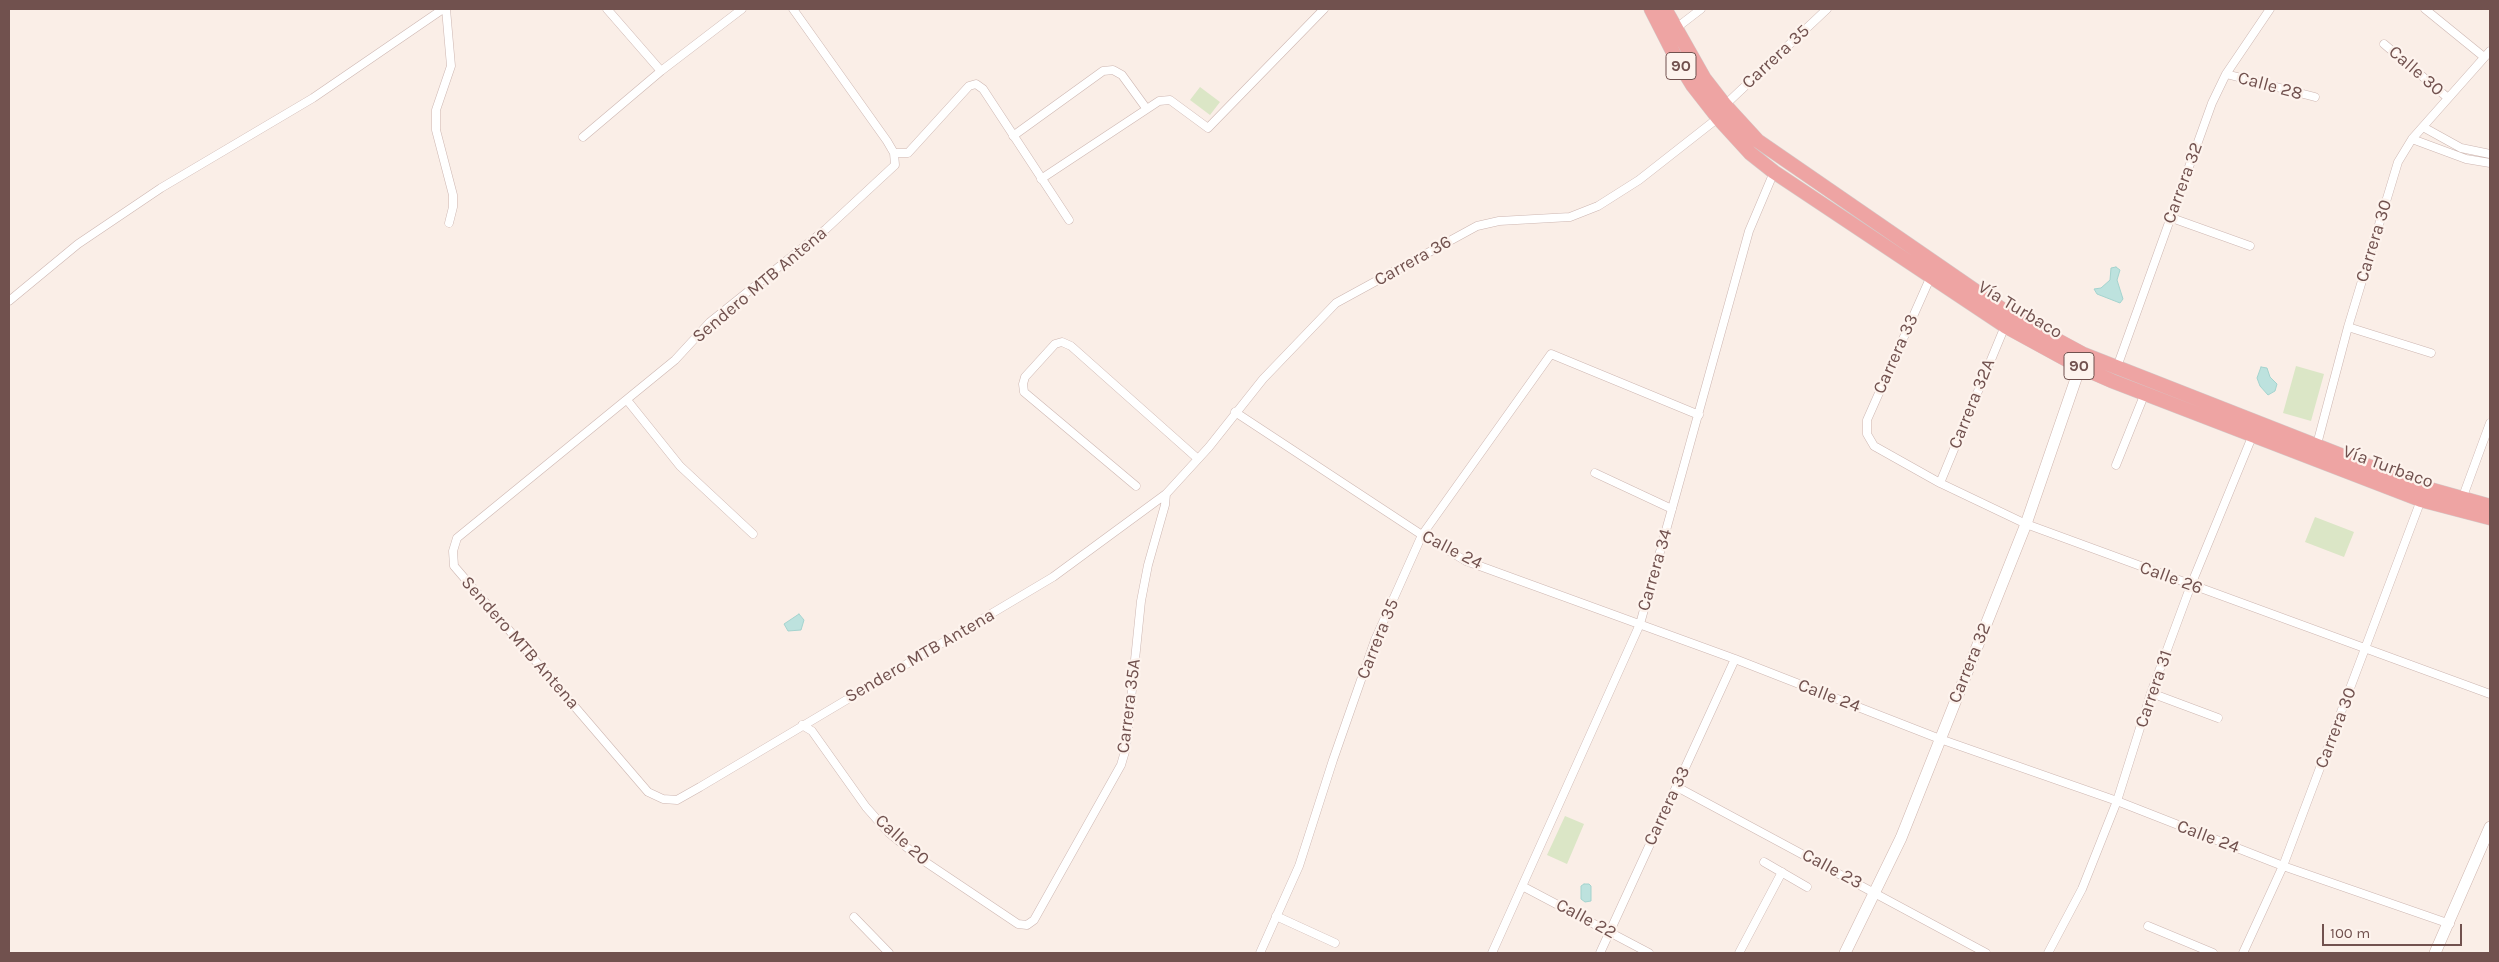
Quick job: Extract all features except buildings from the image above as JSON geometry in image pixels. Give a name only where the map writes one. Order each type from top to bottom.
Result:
[{"type":"highway","name":"Vía Turbaco","points":[[1651,9],[1677,60],[1718,118],[1750,153],[1774,172],[2005,326],[2080,367],[2145,393],[2255,429]]},
{"type":"highway","name":"Vía Turbaco","points":[[1665,9],[1704,78],[1725,106],[1758,140],[1780,158],[2009,314],[2083,354],[2117,367],[2421,500],[2490,518]]},
{"type":"highway","name":"Vía Turbaco","points":[[2315,453],[2422,487],[2490,506]]},
{"type":"street","points":[[9,301],[78,244],[161,188],[314,98],[445,9],[451,66],[436,110],[436,130],[452,195],[453,207],[449,223]]},
{"type":"street","points":[[607,9],[661,71]]},
{"type":"street","points":[[583,137],[661,71],[742,9]]},
{"type":"street","points":[[793,9],[894,153],[908,153],[969,86],[976,84],[983,89],[1069,220]]},
{"type":"street","points":[[1041,179],[1146,108],[1160,101],[1170,100],[1208,128],[1324,9]]},
{"type":"street","points":[[1675,29],[1701,9]]},
{"type":"street","name":"Carrera 35","points":[[1725,106],[1827,9]]},
{"type":"street","name":"Carrera 32","points":[[2117,367],[2212,103],[2226,74],[2270,9]]},
{"type":"street","points":[[2425,9],[2484,57]]},
{"type":"street","name":"Calle 30","points":[[2384,44],[2448,98]]},
{"type":"street","name":"Carrera 30","points":[[2315,453],[2348,327],[2398,162],[2422,127],[2490,51]]},
{"type":"street","points":[[1013,136],[1103,71],[1113,70],[1122,75],[1146,108]]},
{"type":"street","name":"Calle 28","points":[[2226,74],[2315,97]]},
{"type":"street","name":"Carrera 36","points":[[1166,494],[1302,336],[1336,303],[1477,226],[1499,221],[1570,217],[1598,206],[1639,180],[1718,118]]},
{"type":"street","points":[[2422,127],[2461,148],[2490,154]]},
{"type":"street","points":[[2412,140],[2466,160],[2490,163]]},
{"type":"street","name":"Sendero MTB Antena","points":[[894,153],[895,165],[880,181],[826,229],[710,322],[675,360],[456,538],[453,551],[454,566],[648,792],[663,799],[677,800],[1053,577],[1166,494]]},
{"type":"street","name":"Carrera 34","points":[[1492,953],[1640,624],[1749,231],[1774,172]]},
{"type":"street","points":[[2170,218],[2250,246]]},
{"type":"street","name":"Carrera 33","points":[[1867,434],[1866,420],[1931,276]]},
{"type":"street","name":"Carrera 32A","points":[[1940,483],[2005,326]]},
{"type":"street","points":[[2348,327],[2431,353]]},
{"type":"street","points":[[1136,486],[1024,392],[1023,384],[1025,377],[1055,344],[1062,342],[1071,346],[1198,459]]},
{"type":"street","name":"Carrera 35","points":[[1260,953],[1299,866],[1333,760],[1375,640],[1422,535],[1551,354],[1699,415]]},
{"type":"street","name":"Carrera 32","points":[[1845,953],[1901,838],[2026,524],[2080,367]]},
{"type":"street","points":[[2116,465],[2145,393]]},
{"type":"street","points":[[626,400],[680,466],[753,534]]},
{"type":"street","name":"Calle 24","points":[[1235,412],[1422,535],[1466,560],[1640,624],[1940,739],[2117,801],[2283,866],[2450,924]]},
{"type":"street","points":[[2462,499],[2490,423]]},
{"type":"street","name":"Carrera 31","points":[[2048,953],[2082,889],[2117,801],[2151,693],[2191,586],[2255,429]]},
{"type":"street","name":"Calle 26","points":[[1867,434],[1874,446],[1940,483],[2026,524],[2490,694]]},
{"type":"street","points":[[1595,473],[1672,509]]},
{"type":"street","name":"Carrera 35A","points":[[1027,925],[1034,920],[1121,765],[1126,748],[1142,601],[1148,565],[1165,505],[1166,494]]},
{"type":"street","name":"Carrera 30","points":[[2244,953],[2283,866],[2367,650],[2421,500]]},
{"type":"street","name":"Carrera 33","points":[[1600,953],[1735,660]]},
{"type":"street","points":[[2151,693],[2218,718]]},
{"type":"street","name":"Calle 20","points":[[802,725],[812,732],[866,807],[889,833],[921,859],[1018,924],[1027,925]]},
{"type":"street","name":"Calle 23","points":[[1676,787],[1986,953]]},
{"type":"street","points":[[2435,953],[2450,924],[2490,827]]},
{"type":"street","points":[[1764,862],[1807,887]]},
{"type":"street","points":[[1739,953],[1782,872]]},
{"type":"street","name":"Calle 22","points":[[1522,886],[1649,953]]},
{"type":"street","points":[[1276,916],[1335,943]]},
{"type":"street","points":[[854,917],[889,953]]},
{"type":"street","points":[[2148,926],[2213,953]]},
{"type":"green space","points":[[1200,87],[1220,102],[1210,115],[1190,100]]},
{"type":"green space","points":[[2296,366],[2324,374],[2311,421],[2283,413]]},
{"type":"green space","points":[[2315,517],[2354,532],[2344,557],[2305,542]]},
{"type":"green space","points":[[1565,816],[1584,824],[1567,864],[1547,855]]},
{"type":"water","points":[[2116,267],[2120,270],[2117,280],[2123,299],[2120,303],[2097,294],[2094,289],[2101,288],[2110,280],[2111,268]]},
{"type":"water","points":[[2261,367],[2267,368],[2270,377],[2277,384],[2275,391],[2268,395],[2260,386],[2257,378]]},
{"type":"water","points":[[799,614],[804,620],[801,630],[788,631],[784,624]]},
{"type":"water","points":[[1584,884],[1591,886],[1591,901],[1585,902],[1581,899],[1581,886]]}]
